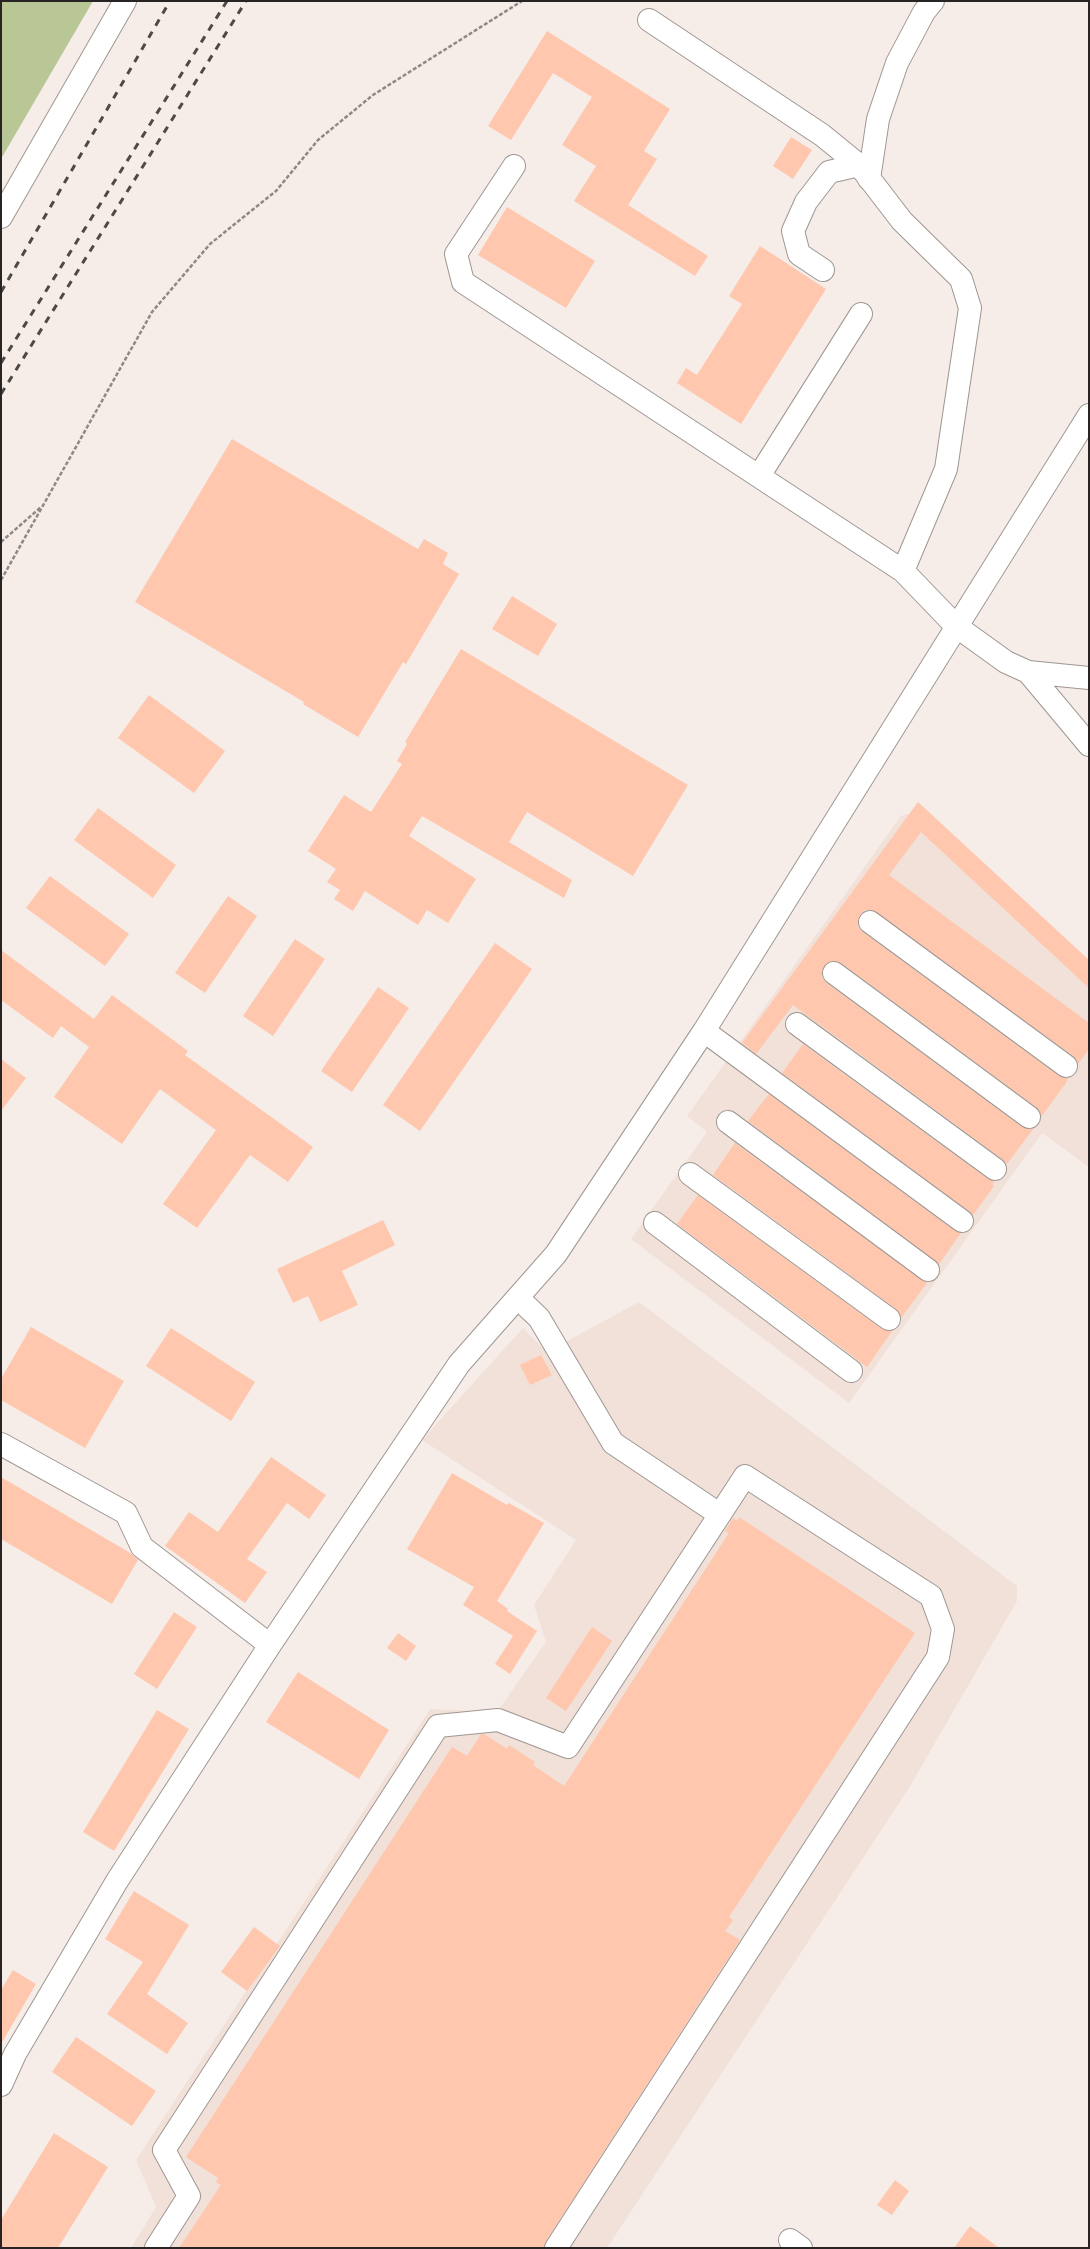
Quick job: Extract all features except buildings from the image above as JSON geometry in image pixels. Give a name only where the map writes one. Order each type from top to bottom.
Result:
[{"type":"street","points":[[1,217],[125,1]]},
{"type":"street","points":[[864,172],[878,119],[897,62],[924,12],[933,1]]},
{"type":"street","points":[[649,20],[822,135],[864,172],[902,221],[961,279],[970,308],[946,469],[903,571]]},
{"type":"street","points":[[514,166],[456,254],[463,282],[903,571],[956,626],[1006,662],[1028,672],[1089,678]]},
{"type":"street","points":[[824,270],[799,254],[793,231],[806,202],[829,172],[864,172]]},
{"type":"street","points":[[759,476],[861,314]]},
{"type":"street","points":[[1,2085],[8,2050],[270,1645],[459,1364],[556,1254],[704,1031],[1089,415]]},
{"type":"street","points":[[1028,672],[1089,745]]},
{"type":"street","points":[[870,922],[1066,1066]]},
{"type":"street","points":[[834,973],[1029,1118]]},
{"type":"street","points":[[798,1024],[995,1169]]},
{"type":"street","points":[[704,1031],[962,1221]]},
{"type":"street","points":[[728,1122],[928,1270]]},
{"type":"street","points":[[690,1174],[889,1319]]},
{"type":"street","points":[[655,1223],[851,1371]]},
{"type":"street","points":[[518,1298],[539,1318],[613,1443],[719,1514]]},
{"type":"street","points":[[1,1444],[126,1513],[142,1546],[270,1645]]},
{"type":"street","points":[[156,2248],[189,2196],[164,2150],[438,1726],[498,1720],[568,1746],[745,1476],[931,1596],[943,1628],[938,1657],[556,2248]]},
{"type":"path","points":[[1,580],[152,312],[210,244],[276,191],[318,140],[373,95],[522,1]]},
{"type":"path","points":[[1,542],[44,504]]},
{"type":"shaded area","points":[[925,809],[1089,973],[1089,1167],[1042,1133],[849,1403],[631,1239],[707,1132],[687,1116],[901,816]]},
{"type":"shaded area","points":[[639,1302],[1017,1586],[1017,1601],[909,1788],[607,2248],[131,2248],[156,2207],[136,2160],[430,1709],[497,1712],[546,1642],[534,1605],[576,1540],[422,1440],[523,1328],[547,1352]]},
{"type":"green space","points":[[1,1],[93,1],[1,159]]},
{"type":"railway","points":[[1,292],[170,1]]},
{"type":"railway","points":[[1,363],[227,1]]},
{"type":"railway","points":[[1,394],[246,1]]}]
